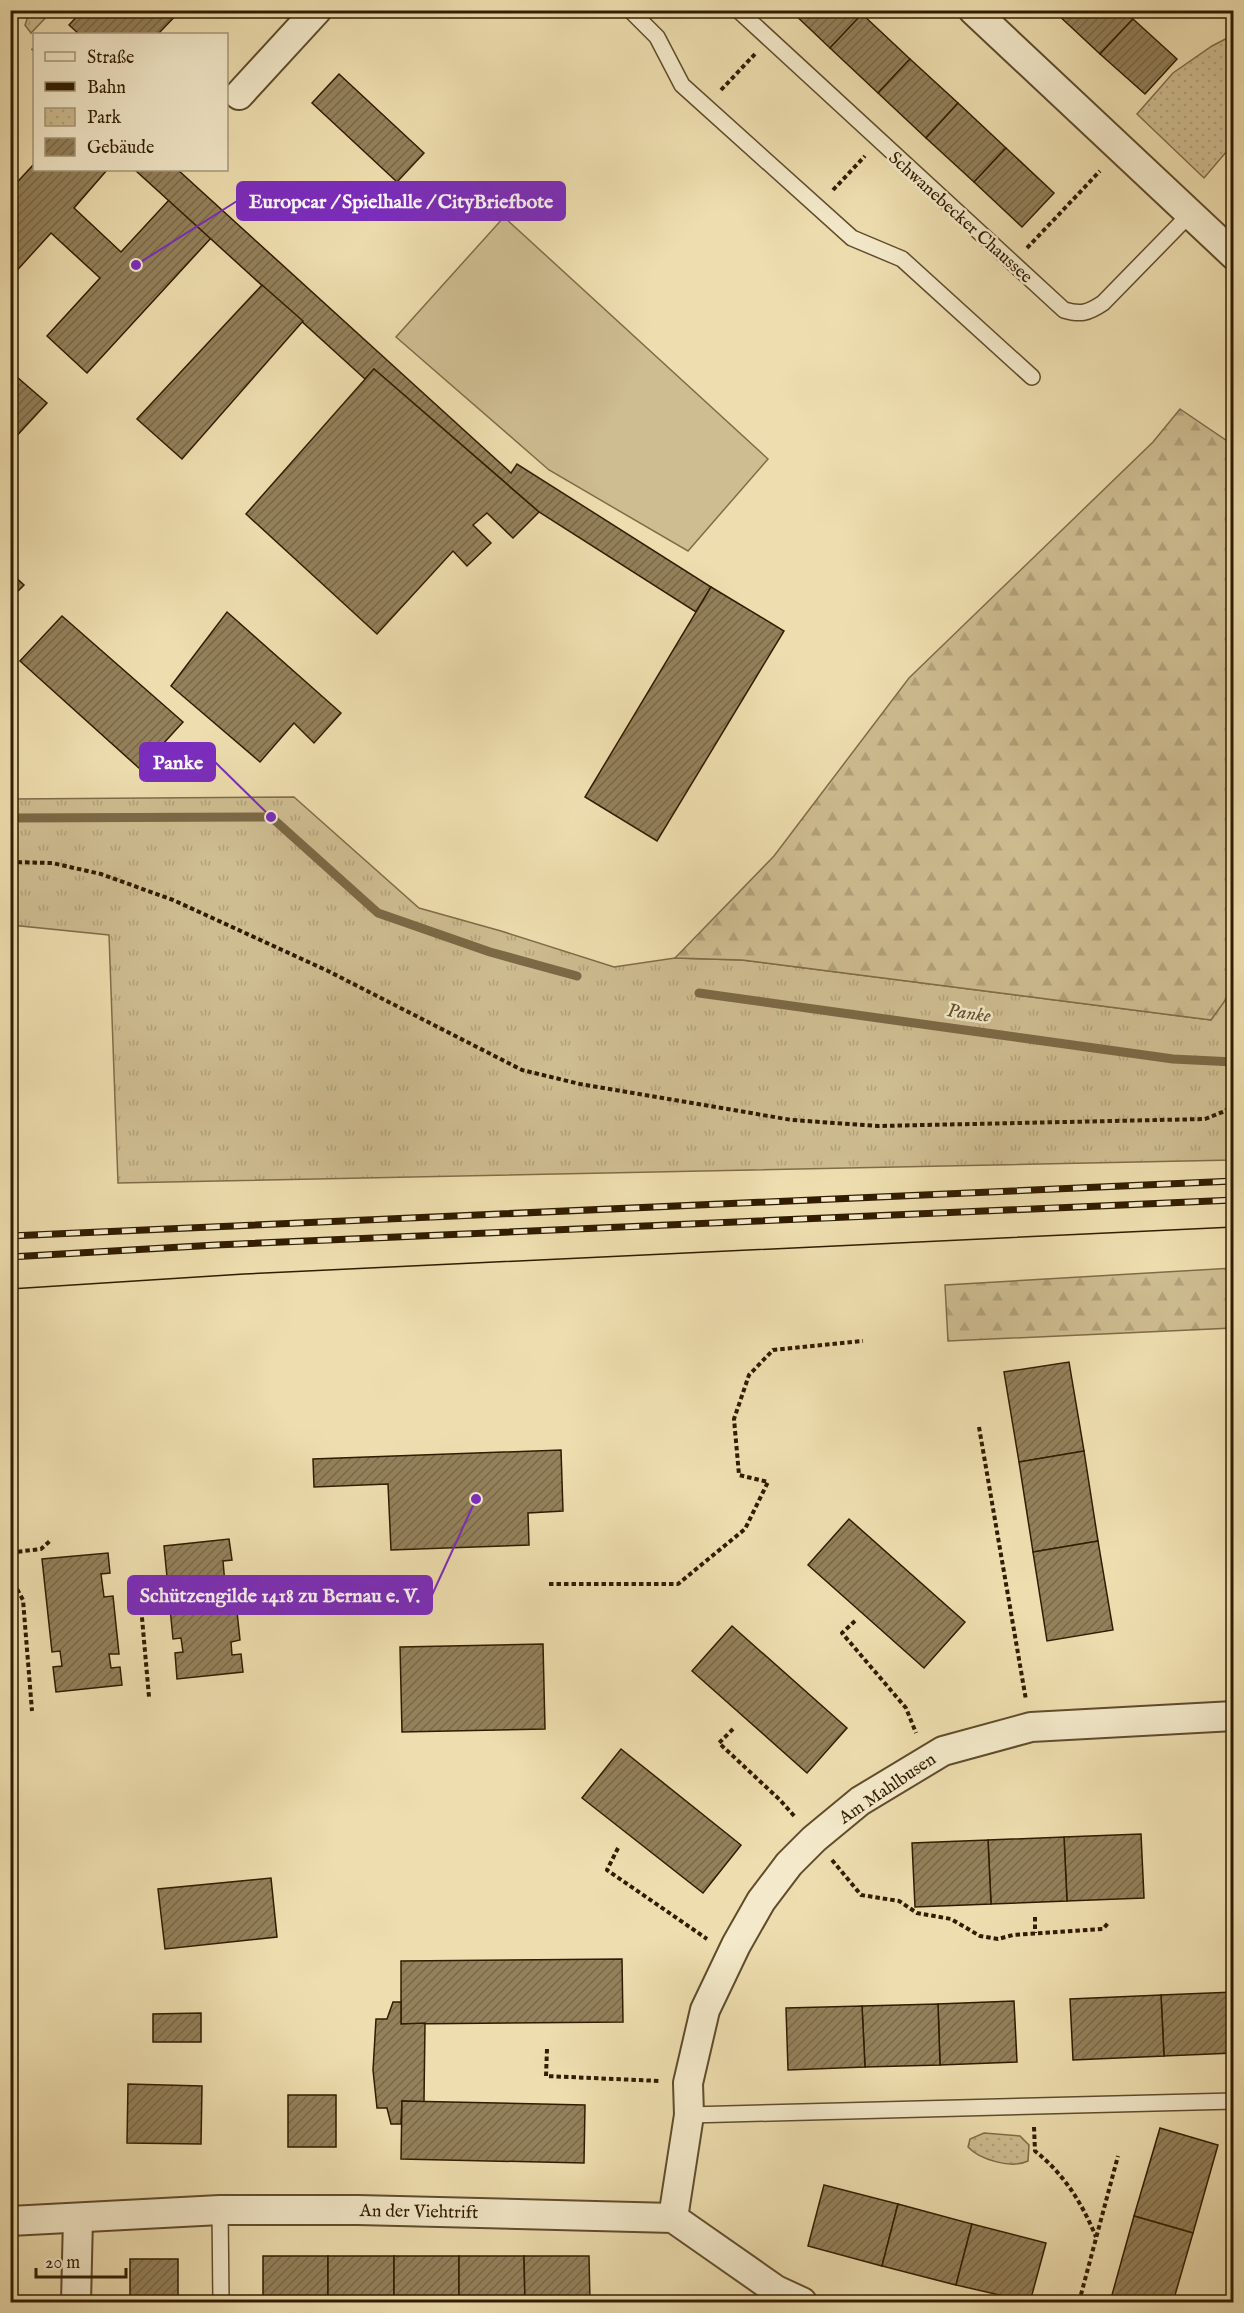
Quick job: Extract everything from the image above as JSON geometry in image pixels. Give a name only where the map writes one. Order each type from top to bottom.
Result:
[{"type":"street","points":[[239,94],[317,10]]},
{"type":"street","points":[[973,10],[1233,255]]},
{"type":"street","name":"Am Mahlbusen","points":[[673,2218],[688,2115],[688,2083],[705,2010],[736,1945],[761,1901],[789,1864],[814,1839],[860,1801],[943,1751],[1031,1727],[1233,1716]]},
{"type":"street","name":"An der Viehtrift","points":[[11,2230],[78,2217],[220,2210],[358,2210],[673,2218]]},
{"type":"street","points":[[76,2302],[78,2217]]},
{"type":"street","points":[[673,2218],[776,2290],[802,2302]]},
{"type":"lane","points":[[630,10],[657,37],[682,85],[852,238],[902,259],[1032,377]]},
{"type":"lane","name":"Schwanebecker Chaussee","points":[[738,10],[1064,310],[1078,315],[1089,313],[1103,303],[1189,215]]},
{"type":"lane","points":[[688,2115],[1034,2108],[1233,2101]]},
{"type":"lane","points":[[220,2210],[221,2302]]},
{"type":"path","points":[[706,106],[768,39]]},
{"type":"path","points":[[818,206],[879,142]]},
{"type":"path","points":[[1012,264],[1120,149]]},
{"type":"path","points":[[10,862],[52,863],[101,874],[173,900],[328,971],[522,1070],[580,1084],[792,1120],[878,1126],[1205,1119],[1225,1111],[1233,1103]]},
{"type":"path","points":[[549,1584],[678,1584],[745,1529],[768,1482],[739,1475],[734,1419],[749,1375],[773,1350],[862,1341]]},
{"type":"path","points":[[979,1427],[1031,1727]]},
{"type":"path","points":[[10,1563],[15,1552],[41,1549],[51,1540]]},
{"type":"path","points":[[10,1576],[23,1600],[32,1711]]},
{"type":"path","points":[[140,1595],[149,1697]]},
{"type":"path","points":[[855,1621],[842,1633],[906,1708],[922,1747],[943,1751]]},
{"type":"path","points":[[733,1728],[719,1743],[780,1800],[861,1895],[899,1901],[917,1913],[951,1919],[980,1936],[998,1939],[1035,1933],[1103,1929],[1109,1922]]},
{"type":"path","points":[[618,1848],[607,1870],[716,1945],[736,1945]]},
{"type":"path","points":[[1035,1917],[1035,1933]]},
{"type":"path","points":[[547,2049],[546,2076],[688,2083]]},
{"type":"path","points":[[1034,2108],[1035,2151],[1071,2188],[1096,2237]]},
{"type":"path","points":[[1079,2302],[1118,2156]]},
{"type":"path","points":[[11,2230],[13,2302]]},
{"type":"green space","points":[[30,10],[52,11],[31,33],[25,25]]},
{"type":"green space","points":[[1233,35],[1233,144],[1204,178],[1137,114],[1173,73],[1212,46]]},
{"type":"green space","points":[[504,217],[768,459],[688,551],[549,470],[396,337]]},
{"type":"green space","points":[[1180,409],[1233,445],[1234,988],[1211,1020],[742,960],[675,958],[774,856],[909,678],[1153,442]]},
{"type":"green space","points":[[294,797],[419,908],[614,967],[675,958],[742,960],[1211,1020],[1233,988],[1233,1160],[118,1183],[109,935],[11,925],[10,799]]},
{"type":"green space","points":[[1233,1268],[1233,1328],[948,1341],[945,1285]]},
{"type":"green space","points":[[984,2133],[1020,2136],[1029,2145],[1028,2161],[1005,2164],[973,2152],[968,2147],[970,2139]]},
{"type":"building","points":[[83,10],[181,10],[159,33],[78,33],[69,25]]},
{"type":"building","points":[[790,10],[859,10],[862,14],[830,48]]},
{"type":"building","points":[[1058,10],[1124,10],[1133,19],[1100,54],[1056,13]]},
{"type":"building","points":[[862,14],[910,59],[878,93],[830,48]]},
{"type":"building","points":[[1133,19],[1177,59],[1145,94],[1100,54]]},
{"type":"building","points":[[910,59],[958,103],[926,138],[878,93]]},
{"type":"building","points":[[339,74],[424,153],[397,182],[312,103]]},
{"type":"building","points":[[958,103],[1006,148],[974,182],[926,138]]},
{"type":"building","points":[[1006,148],[1054,193],[1022,227],[974,182]]},
{"type":"building","points":[[33,165],[33,171],[106,171],[74,208],[121,252],[169,200],[211,238],[87,373],[47,336],[100,278],[51,233],[10,278],[10,190]]},
{"type":"building","points":[[136,171],[179,171],[511,473],[517,464],[711,587],[696,612],[539,512],[374,369],[365,379]]},
{"type":"building","points":[[262,285],[303,321],[182,459],[137,419]]},
{"type":"building","points":[[374,369],[539,512],[513,538],[487,513],[473,525],[491,543],[467,566],[453,551],[377,634],[246,514]]},
{"type":"building","points":[[10,371],[47,403],[10,443]]},
{"type":"building","points":[[10,572],[24,585],[10,599]]},
{"type":"building","points":[[711,587],[784,631],[657,841],[585,797]]},
{"type":"building","points":[[227,612],[341,713],[314,743],[294,723],[260,762],[171,686]]},
{"type":"building","points":[[62,616],[183,722],[140,769],[20,661]]},
{"type":"building","points":[[1069,1362],[1084,1451],[1019,1462],[1004,1372]]},
{"type":"building","points":[[561,1450],[563,1511],[528,1513],[529,1545],[391,1550],[388,1484],[314,1487],[313,1459]]},
{"type":"building","points":[[1084,1451],[1098,1541],[1033,1552],[1019,1462]]},
{"type":"building","points":[[849,1519],[965,1622],[924,1668],[808,1565]]},
{"type":"building","points":[[229,1539],[232,1560],[223,1561],[225,1584],[234,1583],[240,1640],[231,1642],[232,1655],[241,1654],[243,1672],[177,1679],[175,1653],[183,1652],[181,1638],[173,1639],[164,1546]]},
{"type":"building","points":[[1098,1541],[1113,1630],[1047,1641],[1033,1552]]},
{"type":"building","points":[[108,1553],[110,1573],[101,1574],[104,1597],[113,1596],[119,1654],[109,1654],[111,1668],[120,1667],[122,1685],[56,1692],[53,1667],[62,1666],[60,1651],[52,1652],[42,1559]]},
{"type":"building","points":[[732,1626],[847,1728],[807,1773],[692,1671]]},
{"type":"building","points":[[543,1644],[545,1729],[402,1732],[400,1647]]},
{"type":"building","points":[[621,1749],[741,1845],[703,1893],[582,1798]]},
{"type":"building","points":[[1141,1834],[1144,1898],[1067,1901],[1064,1837]]},
{"type":"building","points":[[1064,1837],[1067,1901],[991,1904],[988,1840]]},
{"type":"building","points":[[988,1840],[991,1904],[915,1907],[912,1843]]},
{"type":"building","points":[[271,1878],[277,1937],[165,1949],[158,1889]]},
{"type":"building","points":[[622,1959],[623,2022],[401,2024],[401,1961]]},
{"type":"building","points":[[1234,1992],[1234,2053],[1164,2056],[1161,1995]]},
{"type":"building","points":[[1161,1995],[1164,2056],[1073,2060],[1070,1999]]},
{"type":"building","points":[[1014,2001],[1017,2062],[940,2065],[938,2004]]},
{"type":"building","points":[[393,2002],[401,2002],[401,2024],[425,2023],[424,2102],[402,2101],[401,2124],[391,2124],[387,2108],[377,2108],[373,2070],[376,2019],[387,2019]]},
{"type":"building","points":[[938,2004],[940,2065],[865,2067],[862,2006]]},
{"type":"building","points":[[862,2006],[865,2067],[788,2070],[786,2008]]},
{"type":"building","points":[[201,2013],[201,2042],[153,2042],[153,2014]]},
{"type":"building","points":[[128,2084],[202,2086],[201,2144],[127,2143]]},
{"type":"building","points":[[288,2095],[336,2095],[336,2147],[288,2147]]},
{"type":"building","points":[[402,2101],[585,2105],[584,2163],[401,2159]]},
{"type":"building","points":[[1160,2128],[1218,2145],[1193,2233],[1134,2216]]},
{"type":"building","points":[[824,2185],[898,2204],[882,2266],[808,2246]]},
{"type":"building","points":[[898,2204],[972,2224],[956,2285],[882,2266]]},
{"type":"building","points":[[1134,2216],[1193,2233],[1173,2302],[1110,2302]]},
{"type":"building","points":[[972,2224],[1046,2243],[1030,2302],[956,2285]]},
{"type":"building","points":[[263,2256],[328,2256],[328,2302],[263,2302]]},
{"type":"building","points":[[328,2256],[394,2256],[394,2302],[328,2302]]},
{"type":"building","points":[[394,2256],[459,2256],[459,2302],[394,2302]]},
{"type":"building","points":[[459,2256],[524,2256],[525,2302],[459,2302]]},
{"type":"building","points":[[524,2256],[589,2256],[590,2302],[525,2302]]},
{"type":"building","points":[[130,2259],[178,2259],[178,2302],[130,2302]]},
{"type":"waterway","name":"Panke","points":[[10,818],[271,817],[378,913],[490,952],[577,976]]},
{"type":"waterway","name":"Panke","points":[[699,993],[1173,1059],[1234,1062]]},
{"type":"tram line","points":[[10,1289],[244,1274],[1234,1227]]},
{"type":"railway","points":[[10,1236],[1234,1181]]},
{"type":"railway","points":[[10,1257],[216,1245],[1234,1200]]},
{"type":"place","name":"Europcar / Spielhalle / CityBriefbote","points":[[136,265]]},
{"type":"place","name":"Panke","points":[[271,817]]},
{"type":"place","name":"Schützengilde 1418 zu Bernau e. V.","points":[[476,1499]]}]
